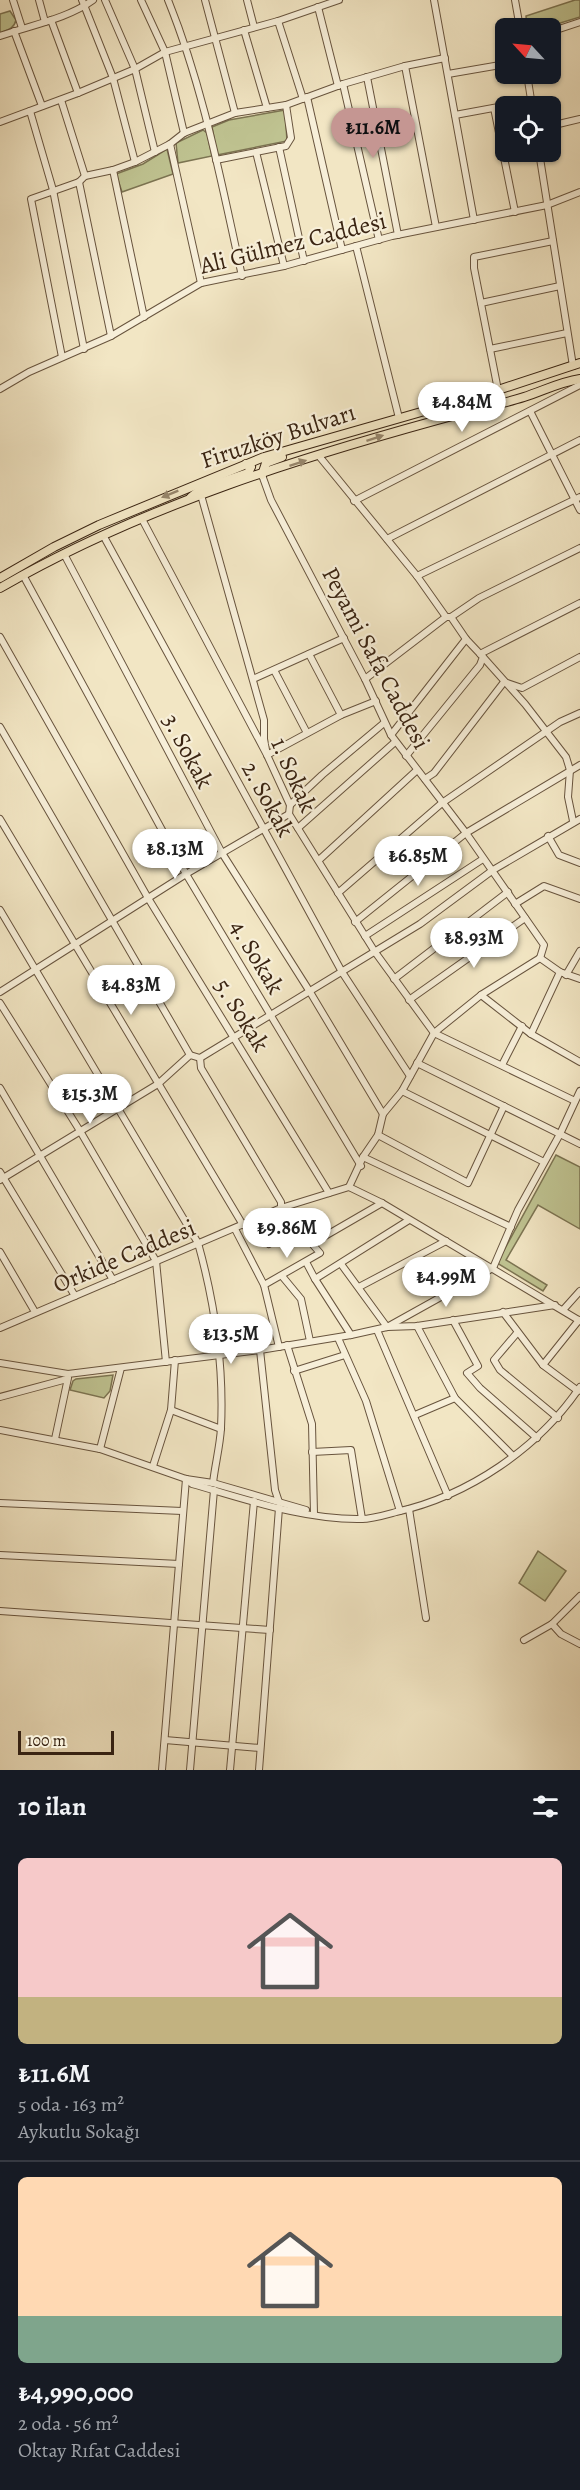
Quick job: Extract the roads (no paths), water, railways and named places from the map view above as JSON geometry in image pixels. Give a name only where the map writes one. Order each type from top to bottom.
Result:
[{"type":"main road","name":"Firuzköy Bulvarı","points":[[0,578],[54,547],[99,525],[246,464],[578,367]]},
{"type":"main road","name":"Firuzköy Bulvarı","points":[[186,501],[319,456],[580,379]]},
{"type":"main road","points":[[262,475],[266,463],[297,452],[309,444]]},
{"type":"main road","points":[[0,588],[103,535],[186,501],[201,489],[248,473],[251,467],[246,464]]},
{"type":"street","points":[[14,0],[22,28]]},
{"type":"street","points":[[39,0],[78,93]]},
{"type":"street","points":[[0,36],[48,21],[93,0]]},
{"type":"street","points":[[105,0],[135,69],[156,152]]},
{"type":"street","points":[[141,0],[165,52],[184,133]]},
{"type":"street","points":[[168,0],[187,46],[209,123],[242,276]]},
{"type":"street","points":[[205,0],[236,113]]},
{"type":"street","points":[[247,0],[254,27]]},
{"type":"street","points":[[0,122],[61,100],[135,69],[165,52],[278,21],[339,0]]},
{"type":"street","points":[[434,0],[474,220]]},
{"type":"street","points":[[515,0],[518,18]]},
{"type":"street","points":[[83,3],[113,78],[135,162]]},
{"type":"street","points":[[318,7],[341,85],[379,240]]},
{"type":"street","points":[[278,21],[305,98],[342,250]]},
{"type":"street","points":[[561,28],[580,22]]},
{"type":"street","points":[[244,30],[267,108]]},
{"type":"street","points":[[14,31],[42,106]]},
{"type":"street","points":[[62,357],[31,199],[79,182],[85,176],[135,162],[170,144],[184,133],[236,113],[286,105],[367,77],[445,58]]},
{"type":"street","points":[[405,66],[436,227]]},
{"type":"street","points":[[448,74],[495,66]]},
{"type":"street","points":[[367,77],[398,235]]},
{"type":"street","points":[[61,100],[85,176]]},
{"type":"street","points":[[216,160],[286,146],[291,138],[286,105]]},
{"type":"street","points":[[455,115],[494,108],[515,212]]},
{"type":"street","points":[[30,111],[53,190],[84,349]]},
{"type":"street","points":[[561,123],[580,119]]},
{"type":"street","points":[[170,144],[201,283]]},
{"type":"street","points":[[279,147],[304,261]]},
{"type":"street","points":[[256,152],[284,266]]},
{"type":"street","points":[[541,162],[567,333],[578,367]]},
{"type":"street","points":[[113,170],[144,317]]},
{"type":"street","points":[[79,182],[111,336]]},
{"type":"street","name":"Ali Gülmez Caddesi","points":[[0,390],[62,357],[111,336],[201,283],[284,266],[398,235],[547,205],[580,192]]},
{"type":"street","points":[[498,390],[474,258],[553,241]]},
{"type":"street","points":[[356,246],[399,418]]},
{"type":"street","points":[[481,303],[560,286]]},
{"type":"street","points":[[490,349],[567,333]]},
{"type":"street","points":[[354,501],[580,385]]},
{"type":"street","points":[[530,411],[577,499],[580,510]]},
{"type":"street","points":[[387,539],[580,440]]},
{"type":"street","points":[[0,728],[190,1055],[200,1058],[420,924],[493,870],[577,820],[568,797],[570,770],[566,757],[525,704],[466,639],[319,456]]},
{"type":"street","points":[[267,485],[276,470]]},
{"type":"street","name":"Peyami Safa Caddesi","points":[[262,475],[271,500],[365,679],[384,723],[416,771],[425,779],[493,870],[544,945],[540,958]]},
{"type":"street","points":[[201,495],[264,720],[267,755],[341,715],[376,701]]},
{"type":"street","points":[[417,576],[577,499]]},
{"type":"street","name":"1. Sokak","points":[[142,519],[267,755],[290,805],[290,814],[355,922],[434,1033]]},
{"type":"street","name":"2. Sokak","points":[[103,535],[342,972],[410,1076]]},
{"type":"street","points":[[365,679],[448,617],[479,598],[580,548]]},
{"type":"street","name":"3. Sokak","points":[[64,554],[222,853],[310,992],[383,1114]]},
{"type":"street","name":"4. Sokak","points":[[22,575],[186,874],[361,1166]]},
{"type":"street","points":[[482,655],[580,603]]},
{"type":"street","name":"5. Sokak","points":[[0,637],[148,898],[329,1193]]},
{"type":"street","points":[[253,679],[344,638]]},
{"type":"street","points":[[391,735],[466,639]]},
{"type":"street","points":[[309,654],[341,715]]},
{"type":"street","points":[[406,756],[480,665],[482,655]]},
{"type":"street","points":[[504,682],[522,688],[580,657]]},
{"type":"street","points":[[274,670],[307,733]]},
{"type":"street","points":[[425,779],[434,773],[504,682]]},
{"type":"street","points":[[338,893],[442,804],[560,722],[580,713]]},
{"type":"street","points":[[290,805],[384,723]]},
{"type":"street","points":[[298,828],[395,742]]},
{"type":"street","points":[[355,922],[466,833],[580,765]]},
{"type":"street","points":[[319,860],[416,771]]},
{"type":"street","points":[[0,992],[186,874],[290,814]]},
{"type":"street","points":[[0,819],[243,1226]]},
{"type":"street","points":[[548,836],[559,855],[580,863]]},
{"type":"street","points":[[365,936],[483,859]]},
{"type":"street","points":[[515,904],[544,886],[580,899]]},
{"type":"street","points":[[394,979],[508,892]]},
{"type":"street","points":[[0,910],[198,1243],[213,1301],[220,1354],[221,1430],[190,1770]]},
{"type":"street","points":[[409,1000],[525,918]]},
{"type":"street","points":[[531,1034],[563,973],[580,951]]},
{"type":"street","points":[[543,1365],[580,1320],[382,1203],[350,1187],[363,1157],[378,1135],[383,1114],[402,1091],[434,1033],[481,995],[540,958],[563,973],[580,979]]},
{"type":"street","points":[[481,995],[531,1034],[580,1062]]},
{"type":"street","points":[[0,1003],[80,1131],[156,1262],[166,1362]]},
{"type":"street","points":[[502,1065],[522,1026]]},
{"type":"street","points":[[434,1033],[502,1065],[576,1105]]},
{"type":"street","points":[[75,1296],[1,1177],[158,1084],[190,1055]]},
{"type":"street","points":[[200,1058],[201,1068],[281,1202],[282,1208],[320,1253],[264,1285]]},
{"type":"street","points":[[417,1063],[580,1144]]},
{"type":"street","points":[[0,1088],[113,1280]]},
{"type":"street","points":[[402,1091],[544,1161]]},
{"type":"street","points":[[0,1397],[68,1377],[338,1338],[387,1327],[493,1268],[544,1161],[576,1105],[580,1091]]},
{"type":"street","points":[[378,1135],[468,1183],[504,1106]]},
{"type":"street","points":[[363,1157],[511,1227]]},
{"type":"street","name":"Orkide Caddesi","points":[[0,1329],[35,1312],[282,1208],[350,1187]]},
{"type":"street","points":[[313,1243],[382,1203]]},
{"type":"street","points":[[315,1280],[409,1221]]},
{"type":"street","points":[[269,1244],[297,1226]]},
{"type":"street","points":[[235,1229],[264,1285],[279,1347]]},
{"type":"street","points":[[359,1287],[446,1241]]},
{"type":"street","points":[[0,1252],[35,1312]]},
{"type":"street","points":[[306,1262],[351,1335]]},
{"type":"street","points":[[341,1264],[387,1327]]},
{"type":"street","points":[[282,1276],[301,1299],[310,1341]]},
{"type":"street","points":[[563,1310],[580,1291]]},
{"type":"street","points":[[387,1327],[417,1326],[555,1305]]},
{"type":"street","points":[[0,1430],[100,1449],[186,1479],[314,1514],[362,1520],[409,1509],[448,1496],[513,1456],[558,1418],[579,1389],[543,1365],[503,1312]]},
{"type":"street","points":[[453,1320],[478,1366],[467,1372],[480,1388],[537,1438]]},
{"type":"street","points":[[417,1326],[455,1398],[513,1456]]},
{"type":"street","points":[[377,1330],[448,1496]]},
{"type":"street","points":[[517,1333],[494,1360],[500,1370],[558,1418]]},
{"type":"street","points":[[338,1338],[366,1401],[400,1511]]},
{"type":"street","points":[[286,1346],[312,1424],[314,1514]]},
{"type":"street","points":[[259,1770],[279,1505],[275,1490],[260,1350]]},
{"type":"street","points":[[294,1371],[345,1355]]},
{"type":"street","points":[[153,1466],[171,1410],[176,1360]]},
{"type":"street","points":[[0,1363],[68,1377]]},
{"type":"street","points":[[100,1449],[122,1368]]},
{"type":"street","points":[[54,1439],[68,1377]]},
{"type":"street","points":[[415,1415],[455,1398]]},
{"type":"street","points":[[171,1410],[221,1430]]},
{"type":"street","points":[[312,1452],[351,1449],[362,1520]]},
{"type":"street","points":[[162,1770],[176,1624],[186,1479]]},
{"type":"street","points":[[214,1487],[255,1501],[279,1505]]},
{"type":"street","points":[[230,1770],[255,1501]]},
{"type":"street","points":[[0,1503],[182,1511]]},
{"type":"street","points":[[409,1509],[426,1618]]},
{"type":"street","points":[[0,1555],[179,1564]]},
{"type":"street","points":[[524,1640],[552,1624],[580,1596]]},
{"type":"street","points":[[0,1611],[270,1630]]},
{"type":"street","points":[[552,1624],[561,1634],[580,1644]]},
{"type":"street","points":[[165,1740],[260,1748]]}]
